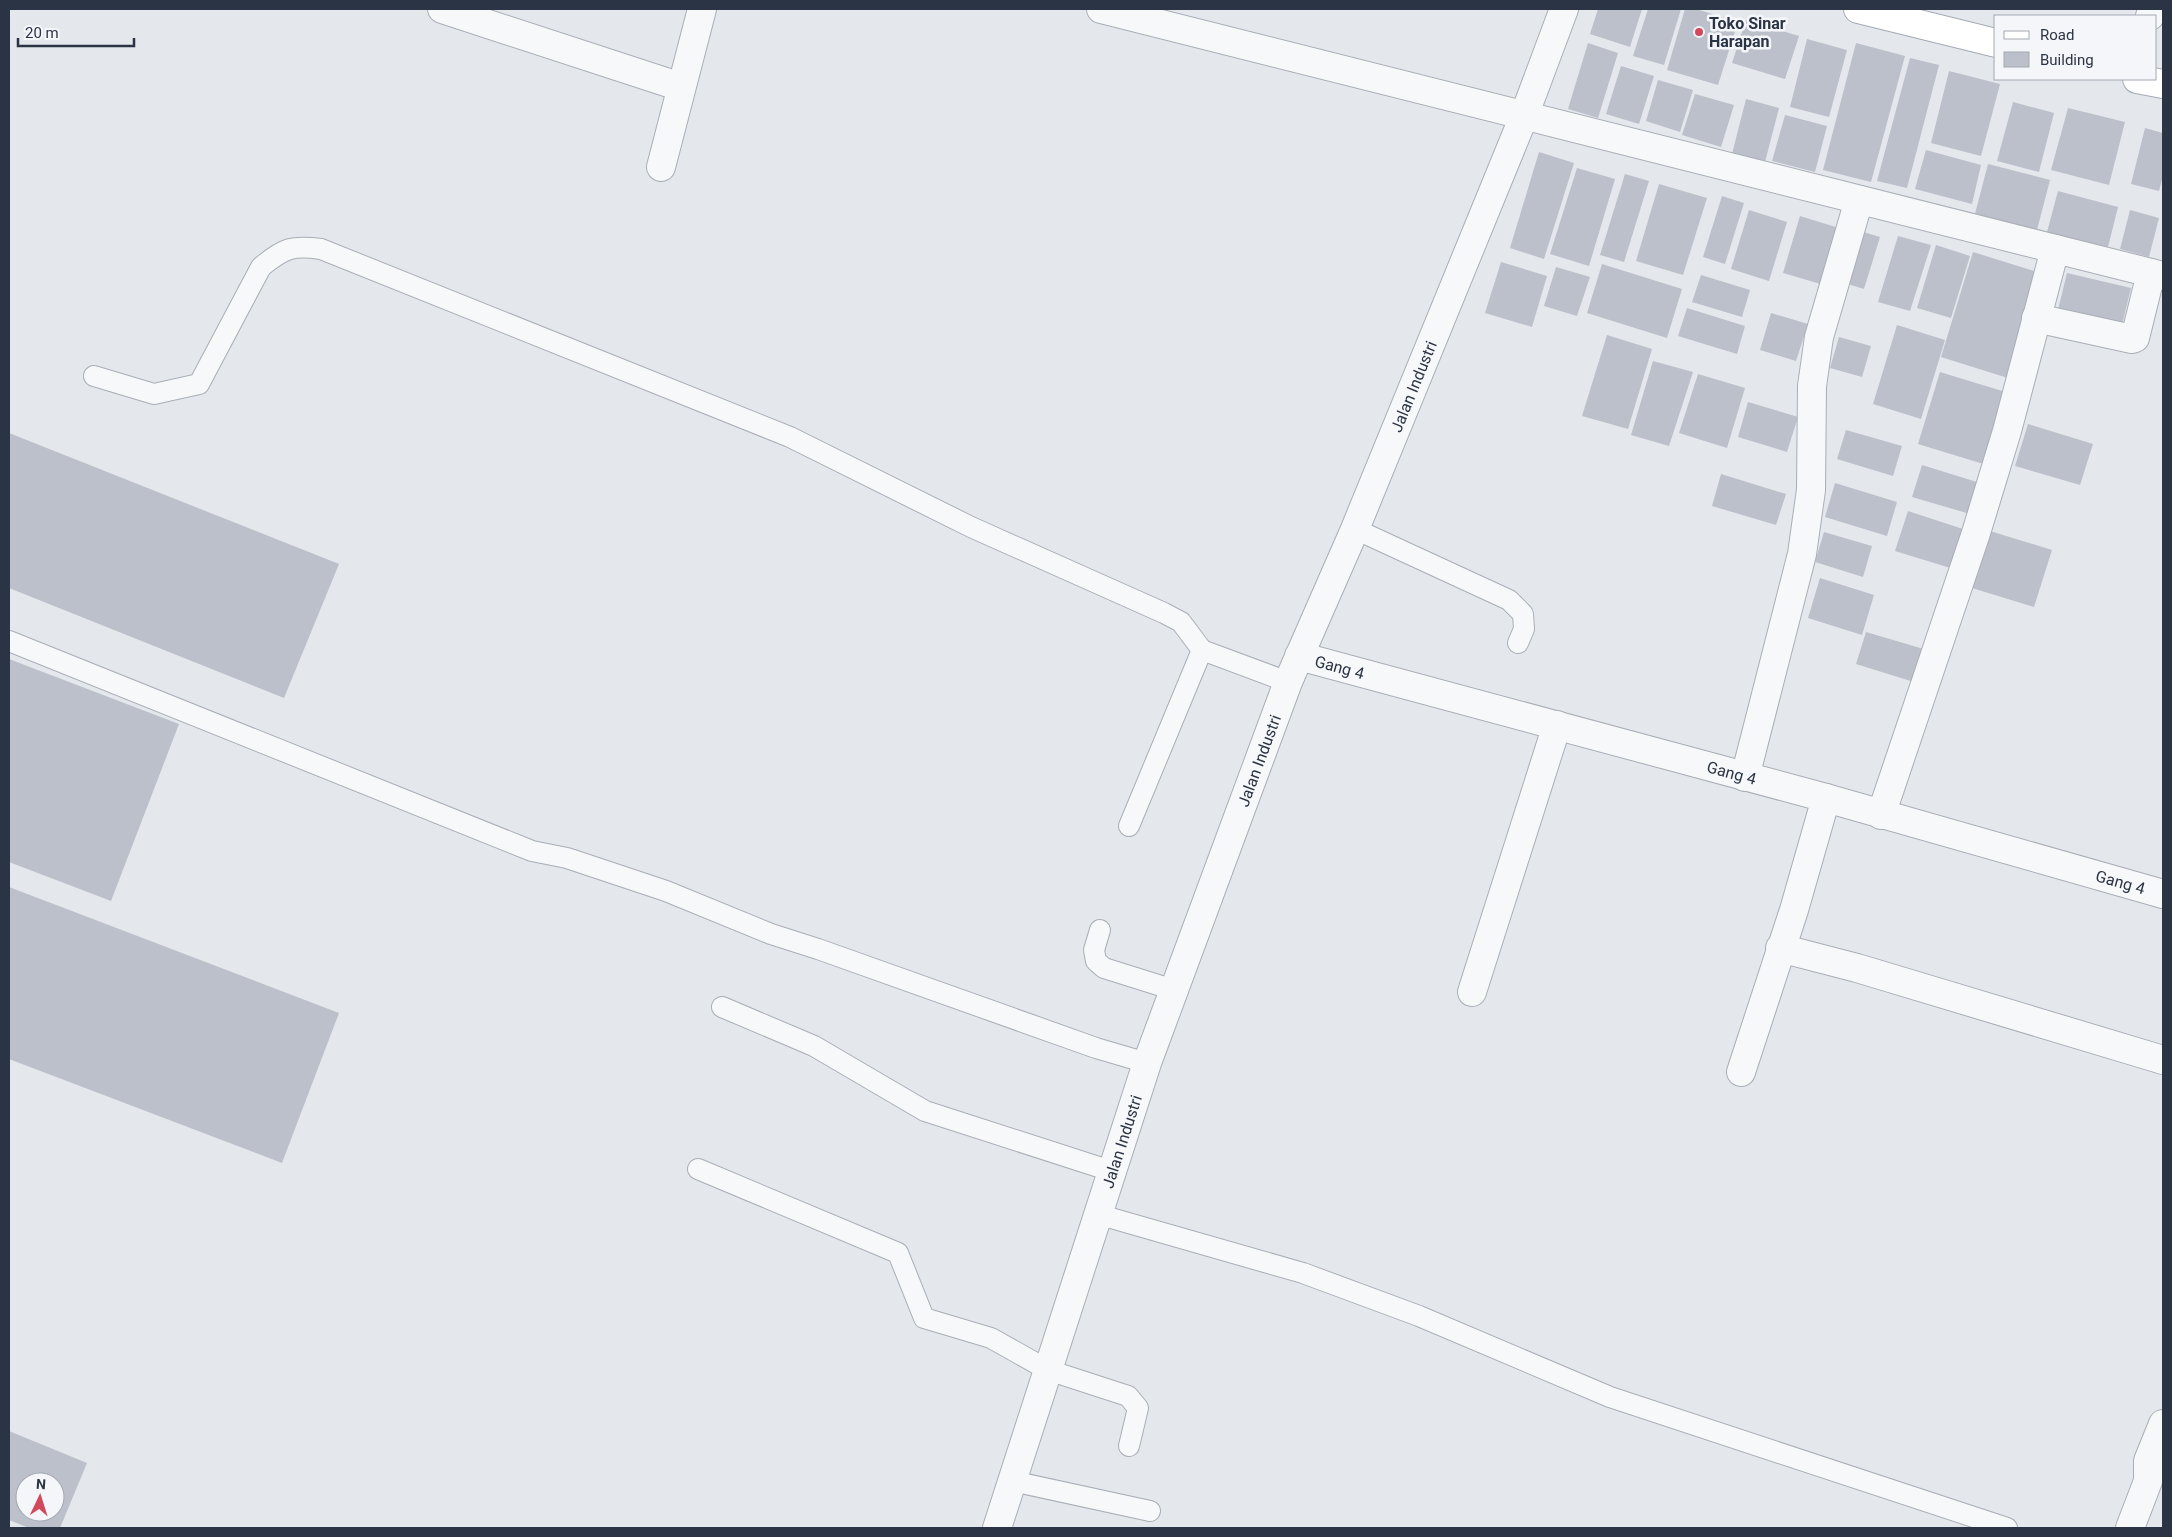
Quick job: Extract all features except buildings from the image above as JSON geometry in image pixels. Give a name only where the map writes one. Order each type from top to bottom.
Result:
[{"type":"main road","points":[[1858,9],[1994,43]]},
{"type":"main road","points":[[2142,80],[2163,84]]},
{"type":"street","points":[[442,9],[681,86]]},
{"type":"street","points":[[660,167],[702,9]]},
{"type":"street","points":[[1101,9],[2157,275],[2135,338],[2132,339],[2036,318]]},
{"type":"street","name":"Jalan Industri","points":[[997,1528],[1146,1063],[1288,682],[1355,529],[1524,116],[1564,9]]},
{"type":"street","points":[[1745,777],[1802,554],[1811,490],[1812,386],[1819,337],[1859,200]]},
{"type":"street","points":[[1880,815],[1976,533],[2007,430],[2055,249]]},
{"type":"street","name":"Gang 4","points":[[1299,656],[1557,725],[1642,750],[1826,798],[1880,815],[2163,894]]},
{"type":"street","points":[[1472,992],[1557,725]]},
{"type":"street","points":[[1742,1072],[1780,948],[1794,910],[1826,798]]},
{"type":"street","points":[[1780,948],[1857,968],[2163,1060]]},
{"type":"street","points":[[2130,1528],[2156,1486],[2148,1461],[2163,1424]]},
{"type":"lane","points":[[94,376],[154,394],[199,384],[261,267],[277,253],[300,246],[321,249],[790,437],[972,527],[1164,612],[1180,622],[1202,650],[1288,682]]},
{"type":"lane","points":[[1355,529],[1509,600],[1523,614],[1524,629],[1518,643]]},
{"type":"lane","points":[[9,641],[532,850],[566,858],[666,891],[771,934],[1096,1048],[1146,1063]]},
{"type":"lane","points":[[1129,826],[1202,650]]},
{"type":"lane","points":[[1100,930],[1094,950],[1096,961],[1104,968],[1174,990]]},
{"type":"lane","points":[[722,1007],[814,1046],[925,1111],[1111,1171]]},
{"type":"lane","points":[[698,1169],[898,1253],[924,1318],[991,1338],[1048,1370],[1128,1396],[1138,1408],[1129,1446]]},
{"type":"lane","points":[[1097,1214],[1303,1273],[1418,1316],[1610,1397],[2007,1528]]},
{"type":"lane","points":[[1012,1481],[1150,1511]]},
{"type":"place","name":"Toko Sinar Harapan","points":[[1699,32]]}]
